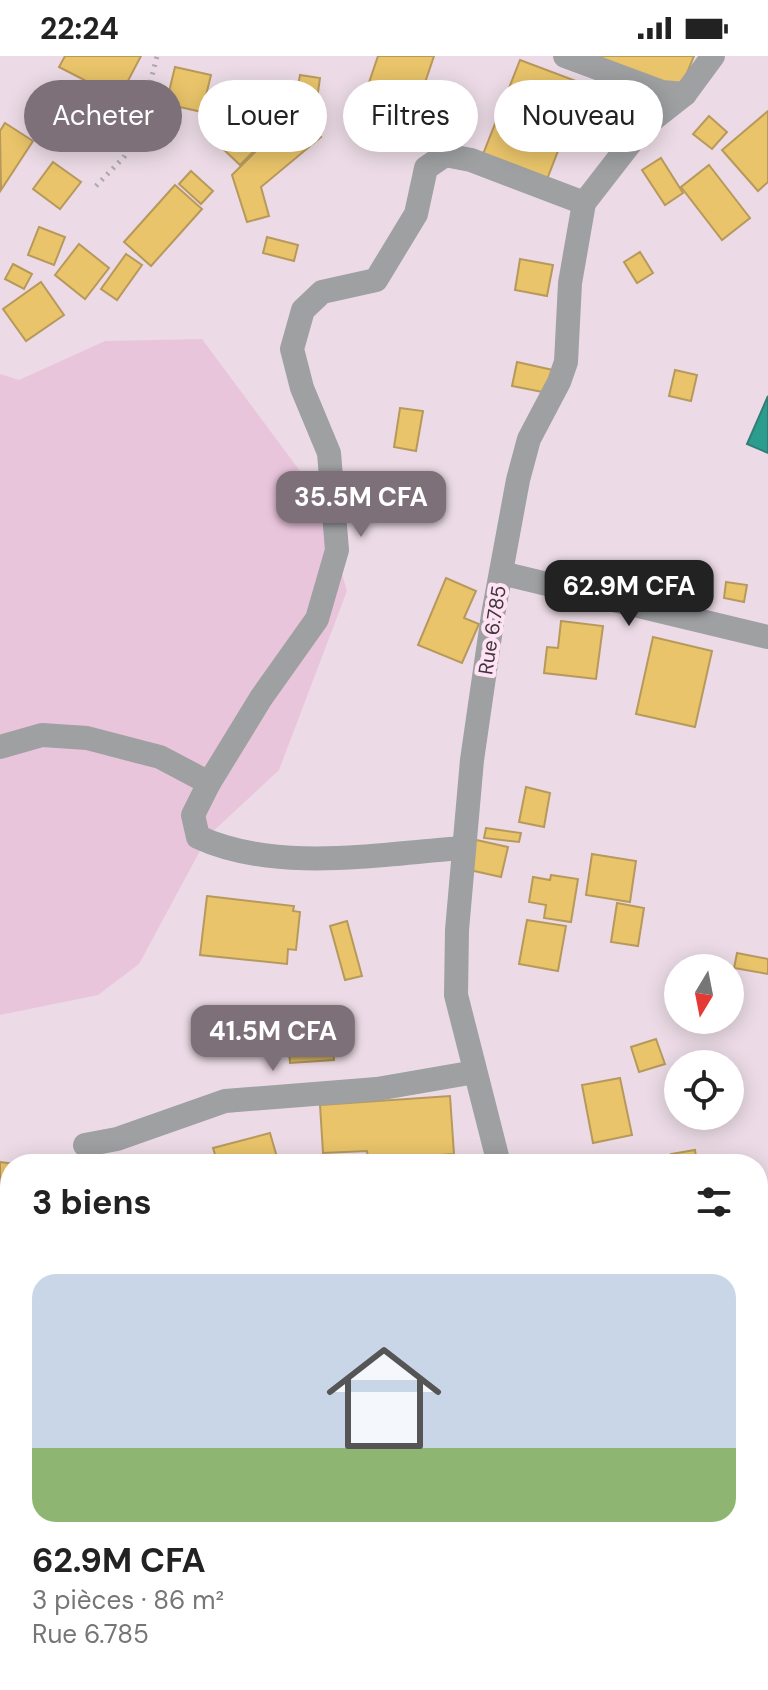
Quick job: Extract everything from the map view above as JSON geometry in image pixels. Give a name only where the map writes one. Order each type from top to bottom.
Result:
[{"type":"street","points":[[565,56],[662,92],[685,94]]},
{"type":"street","name":"Rue 6.785","points":[[496,1154],[456,995],[463,848],[472,760],[518,480],[529,439],[566,362],[570,283],[584,203],[643,127],[685,94],[713,56]]},
{"type":"street","points":[[463,848],[278,858],[223,849],[198,837],[193,815],[261,698],[317,619],[337,550],[329,453],[302,388],[292,349],[303,310],[322,292],[376,280],[416,214],[426,168],[445,155],[471,160],[584,203]]},
{"type":"street","points":[[501,573],[768,637]]},
{"type":"street","points":[[0,747],[42,735],[87,738],[160,757],[209,783]]},
{"type":"street","points":[[85,1145],[117,1139],[225,1101],[377,1089],[475,1072]]},
{"type":"path","points":[[96,186],[124,157],[142,116],[157,56]]},
{"type":"shaded area","points":[[202,339],[320,498],[347,591],[279,770],[208,836],[139,964],[98,995],[0,1015],[0,374],[19,380],[105,341]]},
{"type":"building: Logements","points":[[65,56],[141,56],[128,80],[84,80],[59,67]]},
{"type":"building: Logements","points":[[378,56],[434,56],[426,80],[370,80]]},
{"type":"building: Logements","points":[[597,56],[694,56],[680,90],[663,83],[663,80],[656,80]]},
{"type":"building: Logements","points":[[520,60],[573,80],[512,80]]},
{"type":"building: Logements","points":[[175,67],[211,75],[210,80],[198,80],[198,111],[182,108],[182,80],[172,80]]},
{"type":"building: Logements","points":[[300,75],[320,78],[320,80],[299,80]]},
{"type":"building: Logements","points":[[768,111],[768,182],[758,191],[722,150]]},
{"type":"building: Logements","points":[[709,116],[727,132],[712,149],[693,134]]},
{"type":"building: Logements","points":[[5,123],[24,135],[26,152],[1,190],[0,131]]},
{"type":"building: Logements","points":[[494,126],[494,152],[558,152],[544,187],[480,162]]},
{"type":"building: Logements","points":[[226,152],[253,152],[240,165]]},
{"type":"building: Logements","points":[[255,152],[303,152],[261,187],[269,216],[247,222],[232,175]]},
{"type":"building: Logements","points":[[661,158],[683,193],[665,205],[642,170]]},
{"type":"building: Logements","points":[[53,162],[81,182],[60,209],[33,189]]},
{"type":"building: Logements","points":[[709,165],[750,218],[722,240],[681,187]]},
{"type":"building: Logements","points":[[191,171],[213,191],[201,204],[179,184]]},
{"type":"building: Logements","points":[[175,185],[202,209],[151,266],[124,242]]},
{"type":"building: Logements","points":[[39,227],[65,237],[54,265],[28,255]]},
{"type":"building: Logements","points":[[267,237],[298,245],[294,261],[263,253]]},
{"type":"building: Logements","points":[[79,244],[109,268],[85,299],[55,275]]},
{"type":"building: Logements","points":[[640,252],[653,273],[637,283],[624,262]]},
{"type":"building: Logements","points":[[126,254],[142,265],[117,300],[101,289]]},
{"type":"building: Logements","points":[[520,259],[553,265],[547,296],[515,290]]},
{"type":"building: Logements","points":[[13,264],[32,274],[24,289],[5,279]]},
{"type":"building: Logements","points":[[41,282],[64,315],[26,341],[3,309]]},
{"type":"building: Logements","points":[[517,362],[553,370],[548,393],[512,386]]},
{"type":"building: Logements","points":[[675,370],[697,375],[691,401],[669,396]]},
{"type":"building: Logements","points":[[400,408],[423,411],[416,451],[394,447]]},
{"type":"building: Logements","points":[[446,578],[476,591],[464,618],[479,624],[462,663],[418,645]]},
{"type":"building: Logements","points":[[726,582],[747,585],[744,602],[724,598]]},
{"type":"building: Logements","points":[[561,621],[603,626],[596,679],[544,673],[547,647],[558,648]]},
{"type":"building: Logements","points":[[653,637],[712,651],[695,727],[636,714]]},
{"type":"building: Logements","points":[[526,787],[550,793],[544,827],[519,822]]},
{"type":"building: Logements","points":[[486,828],[521,833],[519,842],[484,838]]},
{"type":"building: Logements","points":[[472,839],[508,847],[501,877],[465,869]]},
{"type":"building: Logements","points":[[592,854],[636,861],[630,902],[586,895]]},
{"type":"building: Logements","points":[[551,875],[578,879],[571,922],[544,918],[546,905],[529,902],[533,877],[550,880]]},
{"type":"building: Logements","points":[[207,896],[294,906],[293,911],[300,912],[296,950],[288,949],[287,964],[200,955]]},
{"type":"building: Logements","points":[[617,903],[644,908],[638,946],[611,942]]},
{"type":"building: Logements","points":[[527,920],[566,926],[558,971],[519,964]]},
{"type":"building: Logements","points":[[347,921],[362,976],[345,980],[330,926]]},
{"type":"building: Logements","points":[[744,954],[768,959],[768,974],[744,970]]},
{"type":"building: Logements","points":[[331,1019],[334,1060],[290,1063],[287,1022]]},
{"type":"building: Logements","points":[[656,1039],[664,1064],[639,1072],[631,1047]]},
{"type":"building: Logements","points":[[620,1078],[632,1135],[593,1143],[582,1085]]},
{"type":"building: Logements","points":[[450,1096],[454,1154],[323,1153],[320,1105]]},
{"type":"building: Logements","points":[[270,1133],[276,1154],[215,1154],[213,1148]]},
{"type":"building: Logements","points":[[695,1150],[696,1154],[671,1154]]},
{"type":"building: Écoles","points":[[768,396],[768,453],[747,444]]}]
